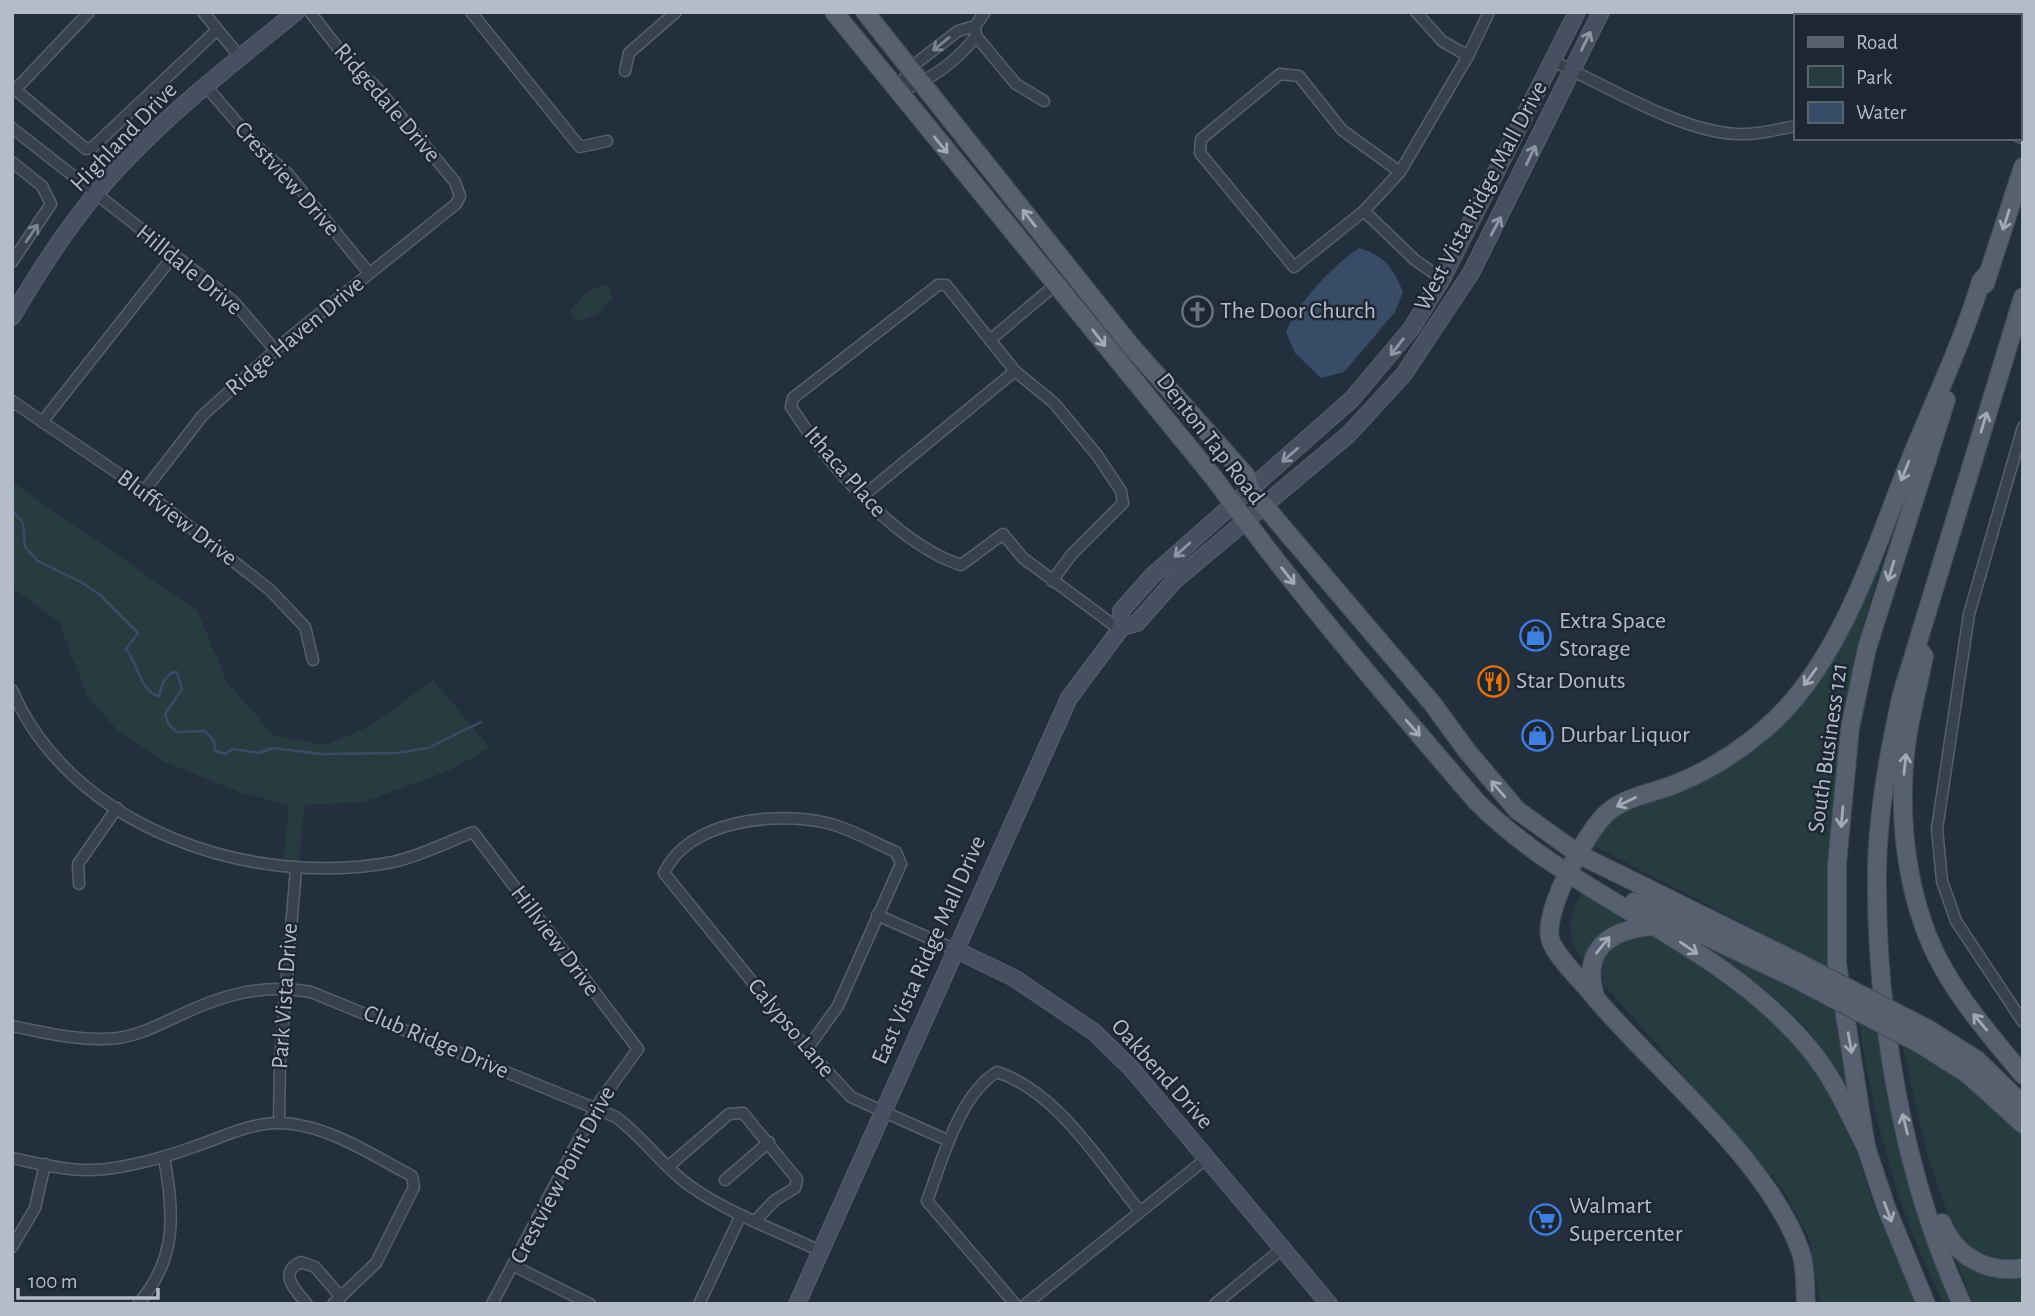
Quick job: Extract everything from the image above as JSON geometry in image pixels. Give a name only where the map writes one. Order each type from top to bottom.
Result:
[{"type":"main road","name":"Highland Drive","points":[[12,317],[35,279],[129,156],[205,85],[296,12]]},
{"type":"main road","name":"Denton Tap Road","points":[[834,12],[1057,284],[1369,676],[1477,802],[1500,825],[1549,862],[1600,891]]},
{"type":"main road","name":"Denton Tap Road","points":[[864,12],[1131,346],[1247,477],[1250,489],[1395,660],[1498,790],[1548,835],[1580,855],[1796,970]]},
{"type":"main road","name":"West Vista Ridge Mall Drive","points":[[1250,489],[1329,420],[1377,373],[1410,329],[1442,279],[1550,60],[1577,12]]},
{"type":"main road","name":"West Vista Ridge Mall Drive","points":[[1265,506],[1349,434],[1381,400],[1404,374],[1455,300],[1509,201],[1601,12]]},
{"type":"main road","name":"South Business 121","points":[[1926,1304],[1885,1207],[1866,1147],[1837,964],[1837,864],[1850,728],[1867,648],[2023,167]]},
{"type":"main road","points":[[1548,835],[1577,836],[1595,827],[1622,803],[1676,784],[1742,747],[1786,709],[1840,629],[1982,281],[1988,273]]},
{"type":"main road","points":[[1442,279],[1455,300]]},
{"type":"main road","points":[[1962,1304],[1924,1198],[1898,1097],[1887,1032],[1878,935],[1877,867],[1891,743],[1916,645],[2023,297]]},
{"type":"main road","name":"East Vista Ridge Mall Drive","points":[[1121,628],[1121,611],[1152,576],[1250,489]]},
{"type":"main road","name":"East Vista Ridge Mall Drive","points":[[797,1304],[954,949],[1069,698],[1121,628],[1137,623],[1174,581],[1265,506]]},
{"type":"main road","points":[[1916,645],[1924,656],[1904,766],[1904,828],[1915,894],[1926,933],[1942,967],[1968,1007],[2022,1077]]},
{"type":"main road","points":[[1369,676],[1395,660]]},
{"type":"main road","points":[[1554,909],[1568,874],[1595,827]]},
{"type":"main road","points":[[1549,862],[1555,885],[1549,938],[1597,999],[1735,1150],[1775,1200],[1802,1256],[1806,1304]]},
{"type":"main road","points":[[1600,891],[1723,970],[1782,1018],[1809,1048],[1838,1091],[1866,1147]]},
{"type":"main road","points":[[1600,891],[1621,896],[1796,970],[1925,1037],[1977,1060],[2023,1105]]},
{"type":"main road","points":[[1597,999],[1591,982],[1591,966],[1608,937],[1629,927],[1655,926]]},
{"type":"main road","name":"Oakbend Drive","points":[[954,949],[1014,978],[1094,1032],[1131,1068],[1329,1304]]},
{"type":"main road","points":[[1925,1037],[2023,1124]]},
{"type":"main road","points":[[1924,1198],[1934,1204],[1950,1240],[1966,1256],[1993,1268],[2023,1268]]},
{"type":"street","points":[[203,12],[240,57]]},
{"type":"street","name":"Ridgedale Drive","points":[[310,12],[348,61],[377,88],[446,172],[459,189],[460,196]]},
{"type":"street","points":[[471,12],[580,147],[607,141]]},
{"type":"street","points":[[625,71],[629,53],[676,12]]},
{"type":"street","points":[[1416,12],[1442,41],[1468,56]]},
{"type":"street","points":[[1400,173],[1342,130],[1298,76],[1280,74],[1201,139],[1200,153],[1294,267],[1364,211],[1400,173],[1468,56],[1489,12]]},
{"type":"street","points":[[82,15],[14,88],[86,149],[93,147],[217,30]]},
{"type":"street","points":[[898,92],[910,68],[958,31],[978,21]]},
{"type":"street","points":[[898,92],[922,83],[962,52],[978,21]]},
{"type":"street","points":[[978,21],[1016,83],[1044,101]]},
{"type":"street","points":[[1550,60],[1678,120],[1707,129],[1735,134],[1763,133],[1794,126]]},
{"type":"street","name":"Crestview Drive","points":[[205,85],[258,147],[288,174],[369,273]]},
{"type":"street","name":"Hilldale Drive","points":[[12,128],[233,301],[275,350]]},
{"type":"street","points":[[12,162],[41,186],[51,204],[12,261]]},
{"type":"street","name":"Ridge Haven Drive","points":[[144,491],[203,415],[275,350],[456,204],[460,196]]},
{"type":"street","points":[[1364,211],[1415,260],[1442,279]]},
{"type":"street","points":[[42,422],[174,256]]},
{"type":"street","points":[[1052,581],[1072,554],[1123,503],[1121,491],[1054,403],[1015,371],[990,340],[1072,272]]},
{"type":"street","name":"Ithaca Place","points":[[990,340],[946,285],[938,285],[793,398],[792,407],[809,435],[888,522],[951,562],[961,565],[1003,534],[1023,558],[1121,628]]},
{"type":"street","points":[[863,496],[1015,371]]},
{"type":"street","name":"Bluffview Drive","points":[[12,401],[144,491],[270,590],[305,627],[313,660]]},
{"type":"street","points":[[2023,427],[1969,614],[1937,829],[1942,881],[1956,921],[2023,1022]]},
{"type":"street","points":[[12,690],[50,750],[68,770],[117,808],[170,837],[209,851],[256,863],[296,869]]},
{"type":"street","points":[[79,884],[78,864],[117,808]]},
{"type":"street","name":"Calypso Lane","points":[[877,915],[901,864],[896,852],[830,823],[800,818],[733,824],[696,840],[672,856],[664,873],[807,1049],[851,1097],[949,1141]]},
{"type":"street","name":"Hillview Drive","points":[[296,869],[395,862],[473,832],[638,1049]]},
{"type":"street","name":"Park Vista Drive","points":[[279,1123],[285,988],[296,869]]},
{"type":"street","points":[[807,1049],[838,1006],[877,915]]},
{"type":"street","name":"Oakbend Drive","points":[[877,915],[954,949]]},
{"type":"street","name":"Club Ridge Drive","points":[[13,1025],[52,1036],[118,1038],[152,1029],[231,995],[262,988],[285,988],[332,998],[596,1107],[632,1129],[687,1184],[741,1215],[820,1251]]},
{"type":"street","name":"Crestview Point Drive","points":[[492,1304],[596,1107],[638,1049]]},
{"type":"street","points":[[1015,1304],[927,1201],[949,1141],[982,1081],[997,1072],[1011,1077],[1052,1108],[1139,1210]]},
{"type":"street","points":[[669,1166],[729,1114],[736,1112],[746,1115],[795,1173],[797,1182],[755,1221]]},
{"type":"street","points":[[12,1157],[86,1170],[164,1157],[233,1132],[279,1123],[315,1129],[412,1176],[414,1187],[376,1263],[337,1300],[315,1267],[301,1262],[292,1268],[289,1277],[307,1304]]},
{"type":"street","points":[[725,1180],[769,1142]]},
{"type":"street","points":[[138,1304],[149,1292],[164,1261],[172,1227],[172,1204],[164,1157]]},
{"type":"street","points":[[1026,1304],[1139,1210],[1207,1158]]},
{"type":"street","points":[[12,1247],[35,1208],[45,1164]]},
{"type":"street","points":[[699,1304],[741,1215]]},
{"type":"street","points":[[1215,1304],[1283,1248]]},
{"type":"street","points":[[514,1266],[590,1304]]},
{"type":"green space","points":[[601,285],[610,287],[612,298],[598,314],[577,322],[570,311],[585,294]]},
{"type":"green space","points":[[1921,452],[1868,607],[1846,702],[1836,802],[1829,968],[1594,846],[1609,820],[1620,810],[1672,790],[1791,707]]},
{"type":"green space","points":[[12,482],[197,610],[227,682],[274,736],[326,745],[370,726],[433,680],[490,748],[450,770],[364,802],[305,805],[299,860],[283,859],[289,805],[239,792],[162,761],[117,730],[88,697],[58,621],[12,588]]},
{"type":"green space","points":[[1582,893],[1587,893],[1627,917],[1602,934],[1586,965],[1575,948],[1571,930],[1573,912]]},
{"type":"green space","points":[[1664,921],[1836,1004],[1854,1099],[1837,1068],[1796,1017],[1722,958]]},
{"type":"green space","points":[[1648,932],[1743,991],[1784,1025],[1844,1112],[1872,1201],[1916,1304],[1820,1304],[1810,1240],[1783,1189],[1603,983],[1601,960],[1611,942]]},
{"type":"green space","points":[[1858,1016],[1877,1025],[1889,1105],[1910,1180],[1956,1304],[1944,1304],[1900,1200],[1879,1127]]},
{"type":"green space","points":[[1900,1035],[1933,1054],[2023,1131],[2023,1259],[2006,1261],[1980,1255],[1954,1231],[1927,1154]]},
{"type":"green space","points":[[1951,1249],[2023,1272],[2023,1304],[1974,1304]]},
{"type":"water","points":[[1359,248],[1375,254],[1387,264],[1403,292],[1395,312],[1344,372],[1321,378],[1295,353],[1286,332],[1299,308],[1317,286]]},
{"type":"waterway","points":[[12,510],[23,523],[25,547],[38,561],[81,582],[100,595],[138,633],[126,649],[148,689],[159,696],[163,682],[171,673],[177,672],[182,689],[165,714],[169,725],[177,732],[205,731],[214,741],[215,751],[226,754],[232,749],[259,753],[273,748],[321,754],[396,753],[428,748],[481,722]]},
{"type":"place","name":"The Door Church","points":[[1197,311]]},
{"type":"place","name":"Extra Space Storage","points":[[1536,635]]},
{"type":"place","name":"Star Donuts","points":[[1493,681]]},
{"type":"place","name":"Durbar Liquor","points":[[1537,735]]},
{"type":"place","name":"Walmart Supercenter","points":[[1546,1220]]}]
